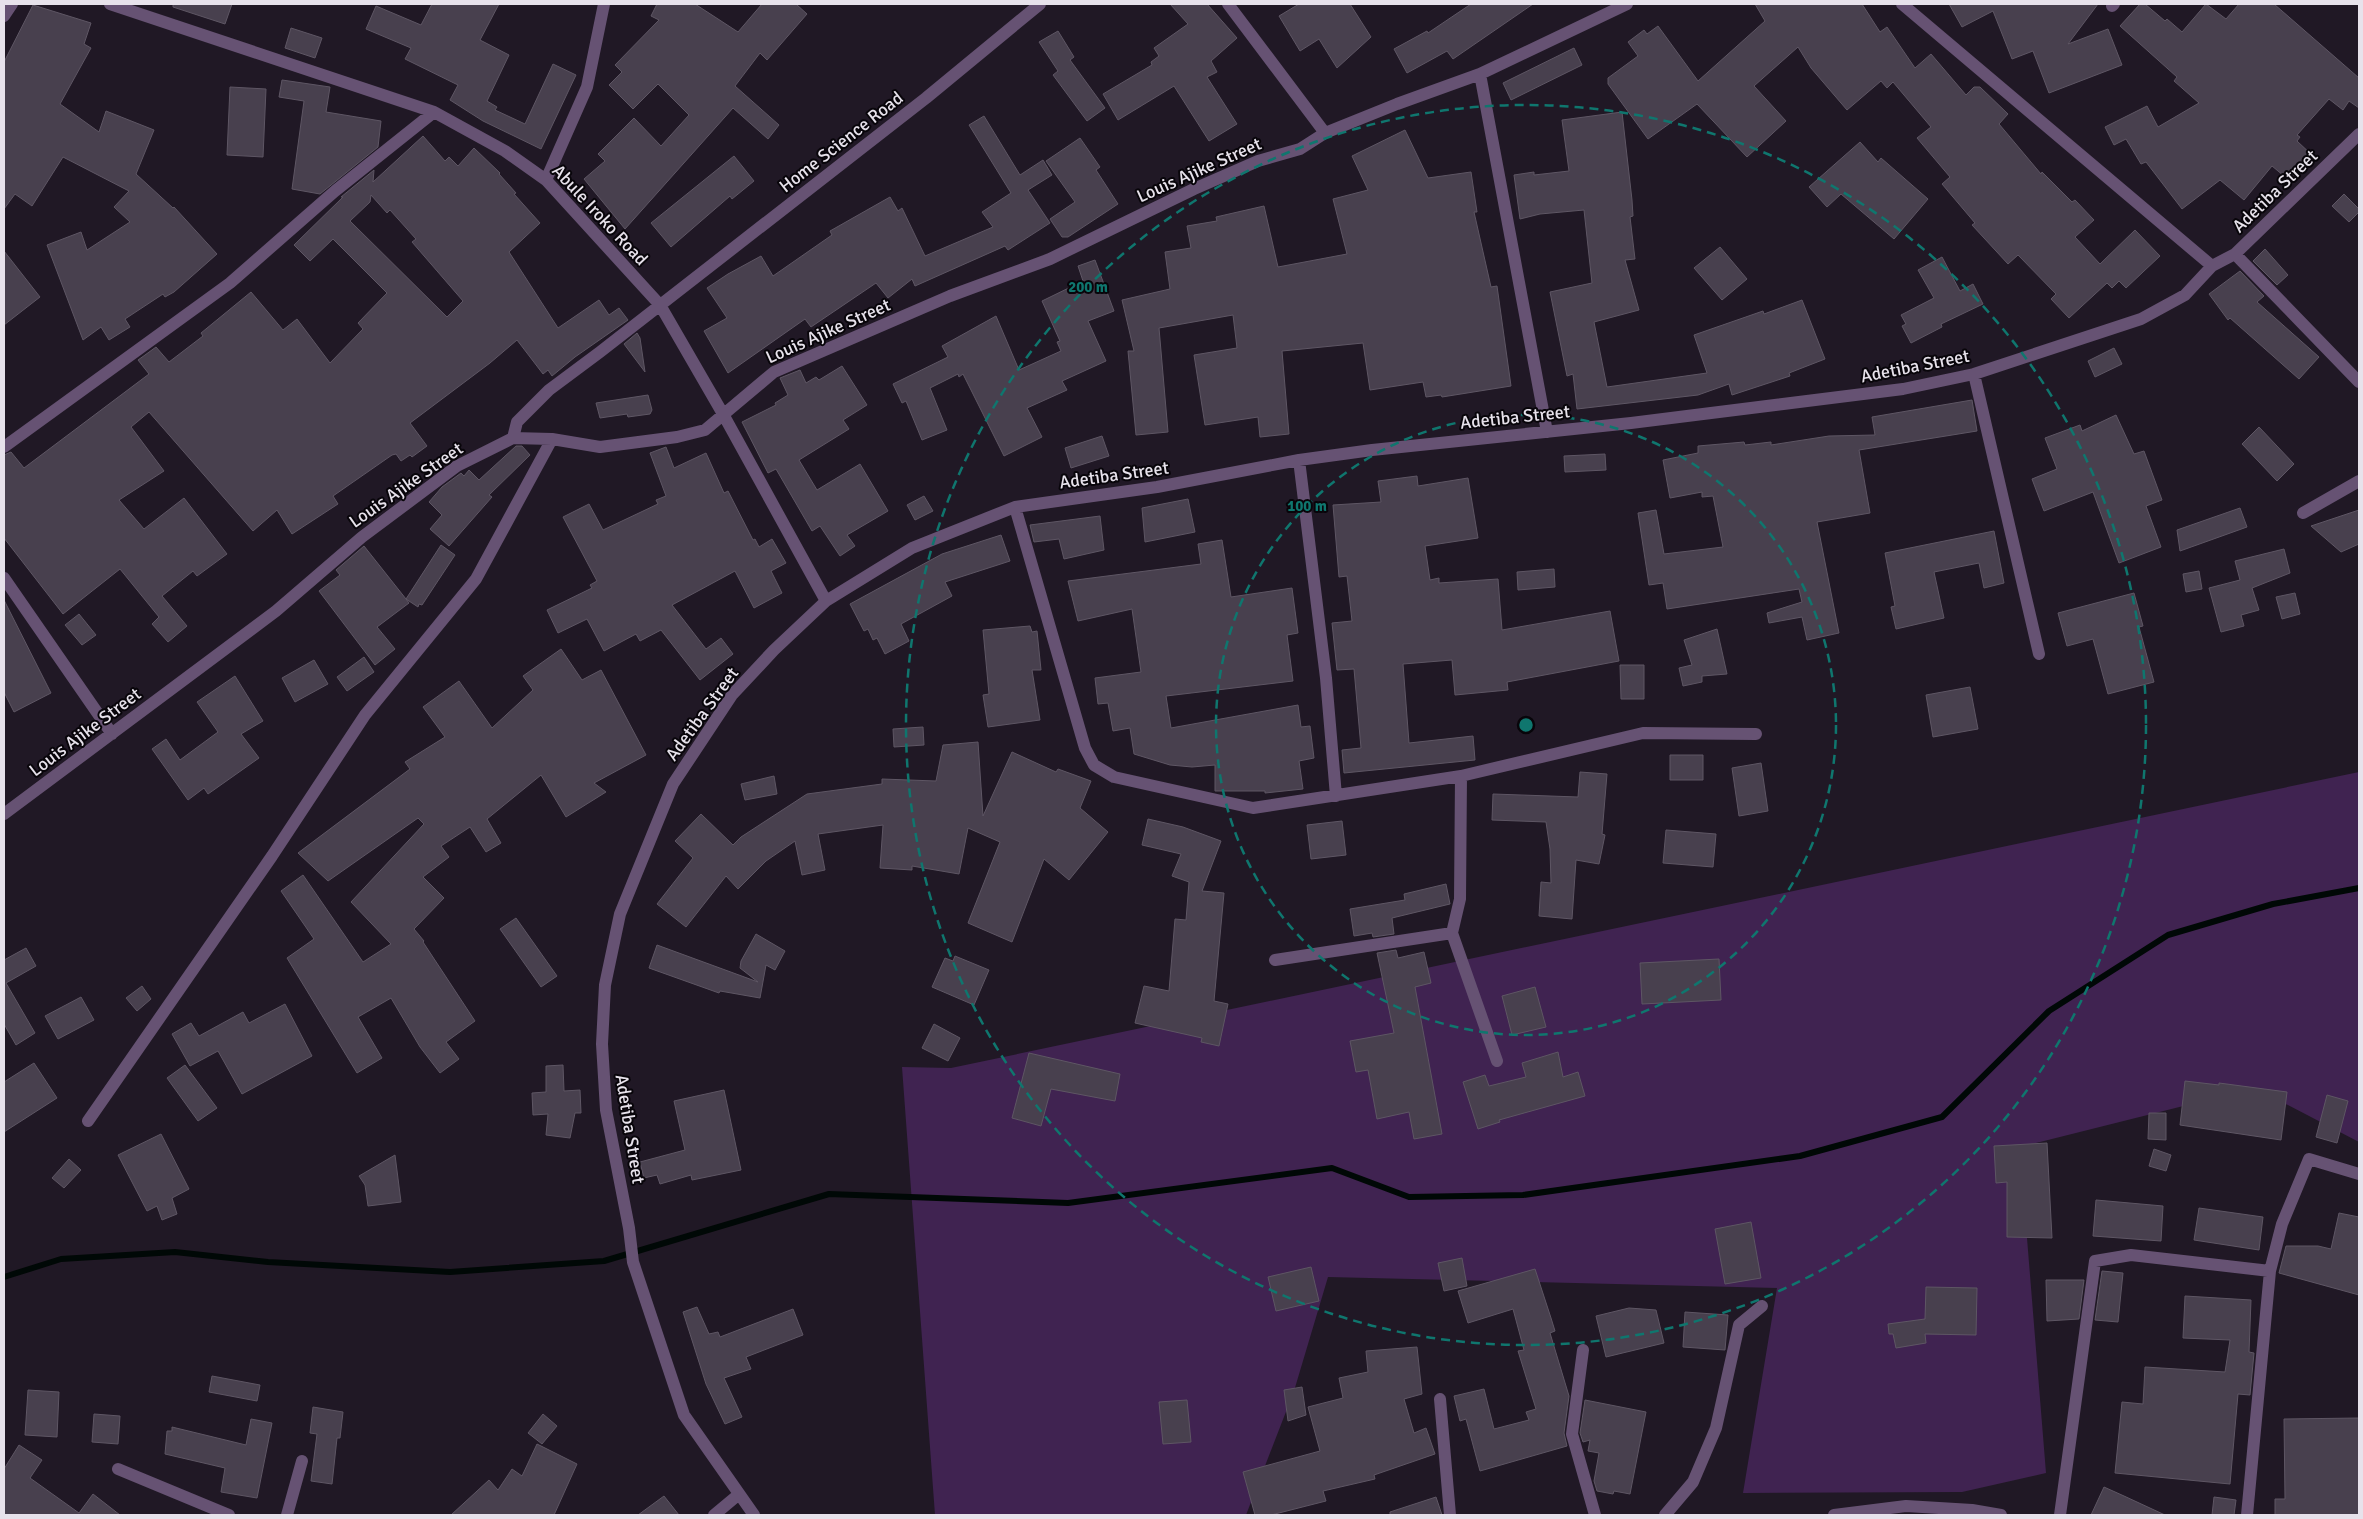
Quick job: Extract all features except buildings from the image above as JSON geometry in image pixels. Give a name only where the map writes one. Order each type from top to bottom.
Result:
[{"type":"street","points":[[4,16],[12,4]]},
{"type":"street","name":"Abule Iroko Road","points":[[110,4],[434,112],[505,151],[546,180],[660,305],[723,414],[826,601]]},
{"type":"street","points":[[546,180],[586,87],[604,4]]},
{"type":"street","name":"Home Science Road","points":[[513,438],[517,422],[549,390],[926,98],[1040,4]]},
{"type":"street","points":[[1228,4],[1325,134]]},
{"type":"street","name":"Louis Ajike Street","points":[[4,814],[276,611],[362,537],[457,466],[513,438],[552,439],[600,447],[677,437],[705,430],[774,372],[950,296],[1050,259],[1194,189],[1258,161],[1300,149],[1325,134],[1397,104],[1480,74],[1627,4]]},
{"type":"street","points":[[1902,4],[2212,266]]},
{"type":"street","points":[[1480,74],[1547,432]]},
{"type":"street","points":[[4,446],[230,283],[335,192],[434,112]]},
{"type":"street","name":"Adetiba Street","points":[[754,1515],[738,1495],[684,1415],[633,1262],[629,1228],[606,1110],[602,1044],[605,985],[620,914],[673,784],[732,695],[774,650],[826,601],[912,548],[1015,507],[1157,487],[1298,460],[1903,389],[1974,374],[2141,319],[2185,295],[2212,266],[2235,254],[2359,134]]},
{"type":"street","points":[[2235,254],[2359,382]]},
{"type":"street","points":[[1974,374],[2039,654]]},
{"type":"street","points":[[88,1121],[267,864],[365,715],[476,578],[552,439]]},
{"type":"street","points":[[1298,460],[1326,678],[1336,796]]},
{"type":"street","points":[[2303,513],[2359,481]]},
{"type":"street","points":[[1015,507],[1085,748],[1094,765],[1114,777],[1252,808],[1461,776],[1644,733],[1756,734]]},
{"type":"street","points":[[4,578],[112,734]]},
{"type":"street","points":[[1461,776],[1460,899],[1452,933],[1498,1061]]},
{"type":"street","points":[[1275,960],[1452,933]]},
{"type":"street","points":[[2247,1515],[2270,1271],[2282,1224],[2309,1159],[2359,1174]]},
{"type":"street","points":[[2060,1515],[2095,1262],[2132,1254],[2270,1271]]},
{"type":"street","points":[[1665,1515],[1693,1482],[1716,1428],[1739,1325],[1762,1306]]},
{"type":"street","points":[[1583,1350],[1572,1434],[1595,1515]]},
{"type":"street","points":[[1440,1399],[1450,1515]]},
{"type":"street","points":[[286,1515],[302,1461]]},
{"type":"street","points":[[118,1469],[229,1515]]},
{"type":"street","points":[[714,1515],[738,1495]]},
{"type":"street","points":[[1834,1515],[1906,1506],[1972,1510],[2001,1515]]},
{"type":"shaded area","points":[[2359,772],[2359,1142],[2255,1088],[2028,1145],[2024,1201],[2046,1473],[1962,1492],[1743,1493],[1777,1288],[1328,1277],[1294,1391],[1246,1515],[935,1515],[902,1067],[951,1068]]},
{"type":"waterway","points":[[4,1277],[61,1259],[175,1252],[268,1262],[450,1272],[604,1261],[829,1194],[1068,1203],[1332,1168],[1409,1197],[1523,1195],[1800,1156],[1942,1117],[2049,1011],[2168,935],[2273,904],[2359,888]]}]
